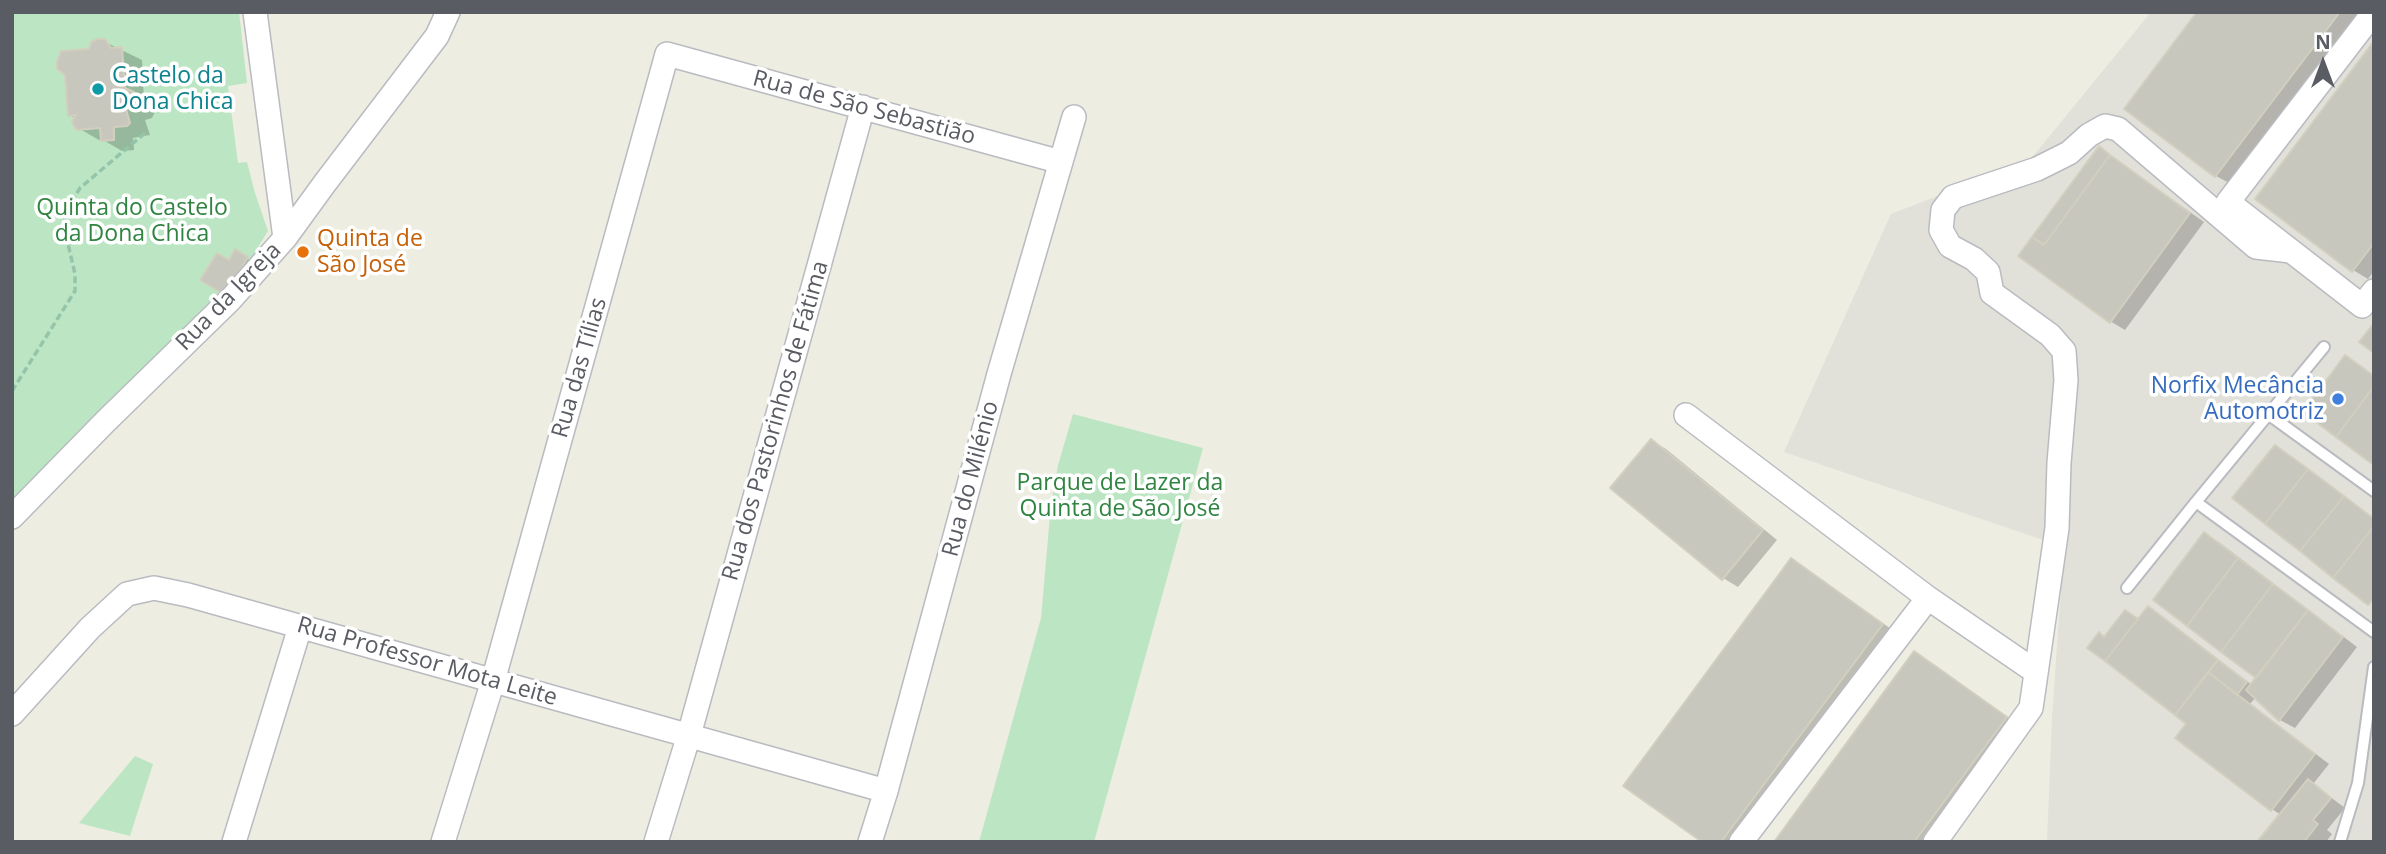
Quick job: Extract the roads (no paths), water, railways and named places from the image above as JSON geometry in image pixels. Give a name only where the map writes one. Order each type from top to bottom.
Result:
[{"type":"street","name":"Rua da Igreja","points":[[12,517],[231,299],[285,238],[255,12]]},
{"type":"street","points":[[285,238],[437,36],[448,12]]},
{"type":"street","points":[[2374,12],[2228,202],[2362,306],[2374,291]]},
{"type":"street","name":"Rua de São Sebastião","points":[[667,54],[1061,162]]},
{"type":"street","name":"Rua das Tílias","points":[[443,842],[493,681],[667,54]]},
{"type":"street","name":"Rua dos Pastorinhos de Fátima","points":[[656,842],[689,735],[863,107]]},
{"type":"street","name":"Rua do Milénio","points":[[870,842],[999,374],[1074,117]]},
{"type":"street","points":[[1935,842],[2031,708],[2057,528],[2066,380],[2064,351],[2050,335],[1992,293],[1988,272],[1974,259],[1950,246],[1941,230],[1943,210],[1953,197],[2037,169],[2069,153],[2089,135],[2105,126],[2118,129],[2256,247],[2291,251]]},
{"type":"street","points":[[1686,415],[1928,598],[2036,673]]},
{"type":"street","name":"Rua Professor Mota Leite","points":[[12,714],[90,628],[127,594],[153,588],[188,595],[886,791]]},
{"type":"street","points":[[1741,842],[1928,598]]},
{"type":"street","points":[[234,842],[300,627]]},
{"type":"lane","points":[[2127,588],[2324,347]]},
{"type":"lane","points":[[2268,414],[2374,491]]},
{"type":"lane","points":[[2196,502],[2374,632]]},
{"type":"lane","points":[[2340,842],[2358,783],[2374,667]]},
{"type":"place","name":"Castelo da Dona Chica","points":[[98,89]]},
{"type":"place","name":"Quinta de São José","points":[[303,252]]},
{"type":"place","name":"Norfix Mecância Automotriz","points":[[2338,399]]},
{"type":"park label","name":"Quinta do Castelo da Dona Chica","points":[[132,221]]},
{"type":"park label","name":"Parque de Lazer da Quinta de São José","points":[[1120,496]]}]
